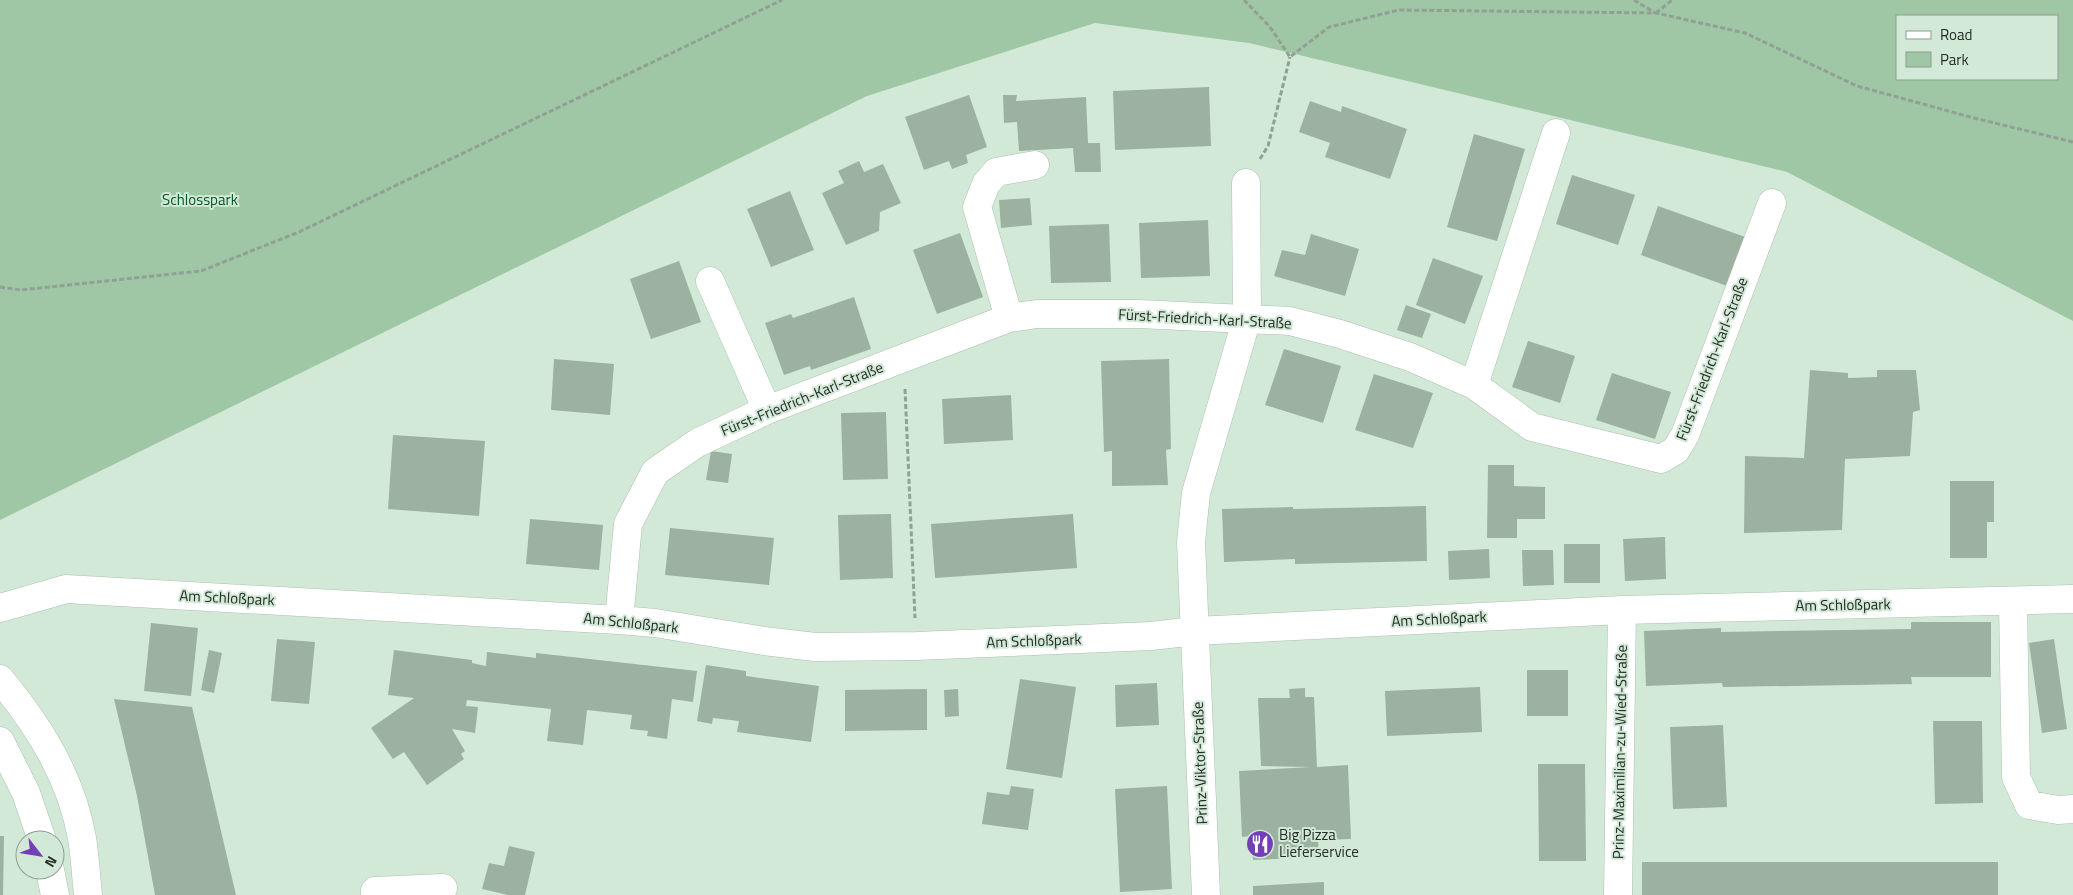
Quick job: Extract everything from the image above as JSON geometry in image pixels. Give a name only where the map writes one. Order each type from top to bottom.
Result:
[{"type":"street","points":[[1474,385],[1556,133]]},
{"type":"street","points":[[1008,318],[977,207],[986,184],[996,172],[1034,165]]},
{"type":"street","name":"Prinz-Viktor-Straße","points":[[1206,895],[1191,542],[1196,493],[1248,318],[1246,183]]},
{"type":"street","name":"Fürst-Friedrich-Karl-Straße","points":[[619,620],[628,524],[655,472],[697,443],[766,410],[1008,318],[1037,314],[1139,314],[1290,321],[1340,334],[1410,357],[1474,385],[1532,427],[1661,459],[1676,450],[1685,435],[1772,203]]},
{"type":"street","points":[[710,281],[766,410]]},
{"type":"street","name":"Am Schloßpark","points":[[0,608],[66,590],[619,620],[655,623],[764,641],[815,647],[917,646],[1150,636],[1195,632],[1622,610],[2013,602],[2073,599]]},
{"type":"street","points":[[2013,602],[2016,777],[2029,806],[2058,810],[2073,809]]},
{"type":"street","name":"Prinz-Maximilian-zu-Wied-Straße","points":[[1618,895],[1622,610]]},
{"type":"street","points":[[0,679],[32,720],[58,765],[67,786],[77,819],[84,854],[88,895]]},
{"type":"street","points":[[0,741],[26,793],[39,830]]},
{"type":"street","points":[[84,854],[99,895]]},
{"type":"street","points":[[52,880],[55,895]]},
{"type":"street","points":[[375,895],[375,891],[443,888]]},
{"type":"path","points":[[0,288],[21,290],[201,271],[299,232],[782,0]]},
{"type":"path","points":[[1244,0],[1270,27],[1290,58]]},
{"type":"path","points":[[1634,0],[1656,13]]},
{"type":"path","points":[[1656,13],[1672,0]]},
{"type":"path","points":[[1246,183],[1268,146],[1290,58],[1329,27],[1400,10],[1656,13],[1745,34],[1857,86],[1974,118],[2073,142]]},
{"type":"path","name":"Fürst-Friedrich-Karl-Straße","points":[[904,359],[917,646]]},
{"type":"green space","name":"Schlosspark","points":[[0,0],[2073,0],[2073,321],[1787,172],[1249,43],[1095,23],[867,96],[0,520]]},
{"type":"building","points":[[1209,87],[1211,146],[1115,150],[1113,91]]},
{"type":"building","points":[[969,95],[987,147],[966,155],[968,163],[952,169],[949,161],[924,170],[905,117]]},
{"type":"building","points":[[1003,95],[1017,95],[1016,101],[1086,97],[1088,143],[1100,143],[1101,172],[1075,172],[1073,148],[1019,151],[1017,122],[1004,123]]},
{"type":"building","points":[[1310,101],[1341,112],[1342,106],[1407,129],[1390,179],[1325,157],[1330,143],[1299,132]]},
{"type":"building","points":[[1474,134],[1525,149],[1497,241],[1447,227]]},
{"type":"building","points":[[859,161],[864,172],[883,164],[901,203],[880,212],[879,231],[846,245],[822,193],[844,183],[838,171]]},
{"type":"building","points":[[1572,175],[1635,195],[1618,245],[1556,224]]},
{"type":"building","points":[[790,191],[814,250],[771,267],[747,209]]},
{"type":"building","points":[[1030,198],[1032,225],[1001,228],[999,200]]},
{"type":"building","points":[[1658,206],[1748,238],[1730,287],[1641,255]]},
{"type":"building","points":[[1208,220],[1210,276],[1141,278],[1139,223]]},
{"type":"building","points":[[1109,224],[1111,282],[1051,283],[1049,226]]},
{"type":"building","points":[[960,233],[983,297],[937,314],[913,250]]},
{"type":"building","points":[[1311,234],[1359,249],[1345,296],[1274,276],[1282,250],[1305,255]]},
{"type":"building","points":[[1433,258],[1483,276],[1465,324],[1416,305]]},
{"type":"building","points":[[679,261],[701,322],[651,339],[630,279]]},
{"type":"building","points":[[854,297],[871,349],[811,370],[810,366],[784,375],[765,323],[791,314],[793,318]]},
{"type":"building","points":[[1406,305],[1431,314],[1422,338],[1397,330]]},
{"type":"building","points":[[1528,341],[1575,356],[1560,403],[1512,387]]},
{"type":"building","points":[[1284,349],[1341,366],[1323,423],[1265,405]]},
{"type":"building","points":[[554,359],[614,364],[610,415],[551,410]]},
{"type":"building","points":[[1169,359],[1171,449],[1166,450],[1168,485],[1112,486],[1112,451],[1104,452],[1101,361]]},
{"type":"building","points":[[1810,370],[1848,373],[1848,378],[1877,377],[1877,370],[1916,370],[1920,410],[1913,412],[1910,456],[1845,459],[1842,530],[1744,533],[1745,456],[1804,458]]},
{"type":"building","points":[[1612,373],[1671,392],[1655,439],[1596,420]]},
{"type":"building","points":[[1374,374],[1433,393],[1413,448],[1355,430]]},
{"type":"building","points":[[1011,395],[1013,440],[944,444],[942,399]]},
{"type":"building","points":[[886,412],[888,479],[843,480],[841,413]]},
{"type":"building","points":[[393,435],[485,441],[479,516],[388,509]]},
{"type":"building","points":[[711,451],[732,454],[728,483],[706,480]]},
{"type":"building","points":[[1488,465],[1514,465],[1514,486],[1545,487],[1545,519],[1517,519],[1517,538],[1487,538]]},
{"type":"building","points":[[1950,481],[1994,481],[1994,522],[1987,522],[1987,558],[1950,558]]},
{"type":"building","points":[[1426,506],[1427,561],[1295,564],[1295,559],[1224,562],[1222,509]]},
{"type":"building","points":[[891,514],[893,578],[840,580],[838,515]]},
{"type":"building","points":[[1073,514],[1077,568],[935,578],[931,524]]},
{"type":"building","points":[[530,519],[603,525],[599,570],[526,564]]},
{"type":"building","points":[[670,528],[774,538],[769,585],[665,575]]},
{"type":"building","points":[[1665,537],[1666,579],[1625,581],[1623,539]]},
{"type":"building","points":[[1564,544],[1600,544],[1600,583],[1564,583]]},
{"type":"building","points":[[1489,549],[1490,578],[1449,580],[1448,551]]},
{"type":"building","points":[[1522,550],[1553,550],[1554,585],[1523,586]]},
{"type":"building","points":[[1911,622],[1991,622],[1991,677],[1911,677],[1912,684],[1723,687],[1722,683],[1646,686],[1644,631],[1721,628],[1721,632],[1911,629]]},
{"type":"building","points":[[151,623],[198,628],[191,696],[144,691]]},
{"type":"building","points":[[277,639],[315,642],[309,704],[271,701]]},
{"type":"building","points":[[2054,639],[2067,729],[2042,733],[2029,643]]},
{"type":"building","points":[[209,650],[222,653],[214,693],[201,690]]},
{"type":"building","points":[[394,650],[472,660],[472,663],[486,666],[487,652],[536,658],[536,653],[697,671],[693,702],[672,699],[667,739],[647,736],[648,731],[630,729],[632,715],[587,710],[583,745],[547,741],[551,709],[467,700],[466,706],[478,707],[475,733],[452,729],[465,751],[461,754],[464,759],[427,785],[404,752],[393,759],[371,728],[414,698],[388,695]]},
{"type":"building","points":[[706,665],[746,671],[746,676],[819,686],[811,742],[737,732],[739,721],[713,718],[712,724],[697,721]]},
{"type":"building","points":[[1527,670],[1568,670],[1568,716],[1527,716]]},
{"type":"building","points":[[1020,679],[1076,687],[1062,778],[1006,769]]},
{"type":"building","points":[[1157,683],[1159,725],[1116,727],[1115,685]]},
{"type":"building","points":[[1480,687],[1482,732],[1387,736],[1385,691]]},
{"type":"building","points":[[1305,688],[1305,697],[1314,697],[1317,767],[1348,765],[1351,839],[1318,840],[1319,857],[1253,860],[1251,836],[1242,837],[1239,771],[1310,767],[1261,766],[1258,698],[1290,698],[1289,689]]},
{"type":"building","points":[[927,689],[927,730],[845,731],[845,690]]},
{"type":"building","points":[[958,689],[959,716],[945,717],[944,690]]},
{"type":"building","points":[[114,699],[192,707],[236,895],[155,895],[137,796]]},
{"type":"building","points":[[1933,721],[1982,721],[1983,803],[1935,804]]},
{"type":"building","points":[[1723,725],[1727,807],[1673,809],[1670,727]]},
{"type":"building","points":[[1538,764],[1585,764],[1586,861],[1539,861]]},
{"type":"building","points":[[1011,786],[1034,789],[1028,830],[982,824],[987,792],[1009,795]]},
{"type":"building","points":[[1167,786],[1172,889],[1120,892],[1115,789]]},
{"type":"building","points":[[0,836],[4,836],[3,895],[0,895]]},
{"type":"building","points":[[509,846],[535,852],[525,895],[508,895],[482,889],[489,863],[504,866]]},
{"type":"building","points":[[1642,862],[1998,862],[1998,895],[1642,895]]},
{"type":"building","points":[[1324,882],[1324,895],[1253,895],[1253,886]]},
{"type":"place","name":"Big Pizza Lieferservice","points":[[1260,844]]}]
